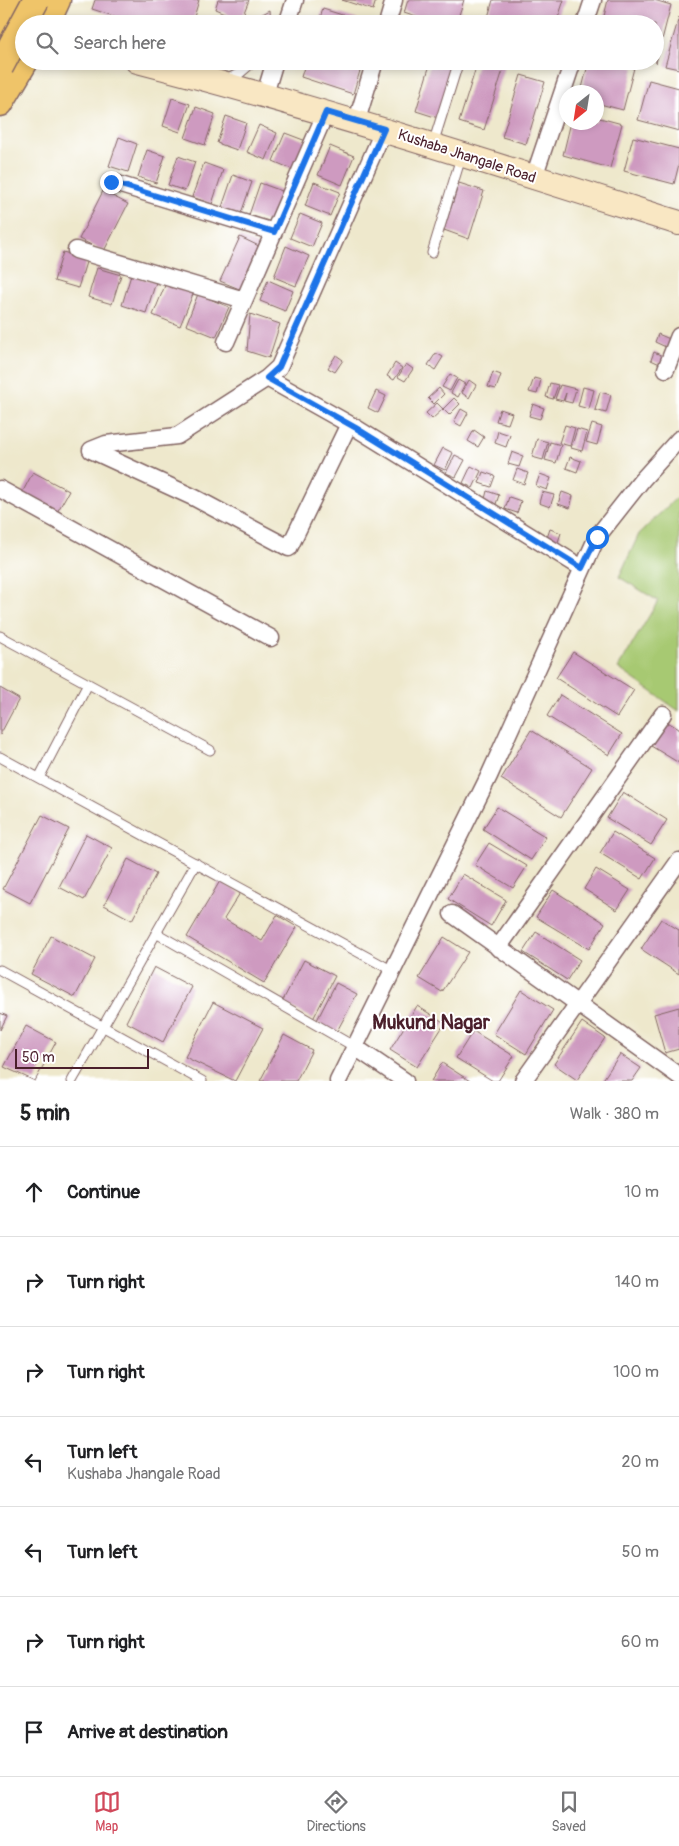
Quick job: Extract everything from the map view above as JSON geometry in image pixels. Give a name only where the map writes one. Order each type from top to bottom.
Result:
[{"type":"main road","points":[[28,15],[36,0]]},
{"type":"main road","points":[[50,15],[57,0]]},
{"type":"main road","points":[[0,66],[15,38]]},
{"type":"main road","points":[[0,103],[20,70]]},
{"type":"street","points":[[285,15],[295,0]]},
{"type":"street","points":[[390,15],[394,0]]},
{"type":"street","points":[[588,15],[593,0]]},
{"type":"street","name":"Kushaba Jhangale Road","points":[[173,70],[356,120],[679,223]]},
{"type":"street","points":[[265,94],[272,70]]},
{"type":"street","points":[[356,120],[372,70]]},
{"type":"street","points":[[534,177],[570,70]]},
{"type":"street","points":[[226,342],[326,112]]},
{"type":"street","points":[[349,424],[289,548],[195,498],[91,450],[106,444],[177,436],[267,378],[279,367],[384,129]]},
{"type":"street","points":[[111,182],[274,232]]},
{"type":"street","points":[[76,250],[244,300]]},
{"type":"street","points":[[666,369],[679,336]]},
{"type":"street","points":[[267,378],[349,424],[582,568]]},
{"type":"street","points":[[338,1081],[489,776],[597,537],[642,480],[679,440]]},
{"type":"street","points":[[0,489],[271,638]]},
{"type":"street","points":[[498,948],[663,714]]},
{"type":"street","points":[[524,1081],[679,861]]},
{"type":"street","points":[[452,914],[679,1079]]},
{"type":"street","points":[[355,1047],[405,1081]]},
{"type":"lane","points":[[221,82],[244,70]]},
{"type":"lane","points":[[433,145],[456,70]]},
{"type":"lane","points":[[432,253],[462,154]]},
{"type":"lane","points":[[0,636],[210,750]]},
{"type":"lane","points":[[39,778],[88,684]]},
{"type":"lane","points":[[0,757],[393,971]]},
{"type":"lane","points":[[72,1081],[196,863]]},
{"type":"lane","points":[[156,933],[355,1047]]},
{"type":"lane","points":[[0,970],[202,1081]]},
{"type":"green space","points":[[679,495],[679,711],[618,668],[658,601],[619,577],[639,534]]},
{"type":"building","points":[[95,0],[199,0],[195,15],[110,15],[92,9]]},
{"type":"building","points":[[218,0],[249,0],[243,15],[229,15],[215,9]]},
{"type":"building","points":[[342,0],[376,0],[373,10]]},
{"type":"building","points":[[408,0],[464,0],[459,15],[410,15],[404,13]]},
{"type":"building","points":[[493,0],[564,0],[559,15],[489,15]]},
{"type":"building","points":[[608,0],[654,0],[671,5],[664,32],[664,15],[604,15]]},
{"type":"building","points":[[323,9],[342,15],[321,15]]},
{"type":"building","points":[[270,10],[270,15],[261,15]]},
{"type":"building","points":[[679,17],[679,69],[665,66]]},
{"type":"building","points":[[303,70],[360,70],[353,94],[301,77]]},
{"type":"building","points":[[428,70],[452,70],[438,118],[416,111]]},
{"type":"building","points":[[475,70],[503,70],[484,130],[459,122]]},
{"type":"building","points":[[587,70],[633,70],[623,110],[604,105],[604,85],[583,85]]},
{"type":"building","points":[[521,75],[545,82],[526,144],[502,137]]},
{"type":"building","points":[[649,80],[679,88],[679,131],[638,120]]},
{"type":"building","points":[[172,98],[190,104],[180,132],[163,126]]},
{"type":"building","points":[[196,107],[215,114],[205,145],[185,138]]},
{"type":"building","points":[[226,116],[246,123],[237,150],[217,143]]},
{"type":"building","points":[[604,119],[622,124],[610,168],[563,155],[569,130],[604,130]]},
{"type":"building","points":[[259,125],[277,133],[266,160],[247,152]]},
{"type":"building","points":[[285,133],[306,141],[294,170],[273,161]]},
{"type":"building","points":[[119,137],[137,144],[128,172],[109,166]]},
{"type":"building","points":[[633,137],[679,149],[679,164],[674,184],[624,171]]},
{"type":"building","points":[[330,146],[354,156],[342,185],[318,175]]},
{"type":"building","points":[[147,150],[165,156],[156,183],[138,177]]},
{"type":"building","points":[[178,156],[195,162],[185,191],[168,185]]},
{"type":"building","points":[[204,163],[223,170],[212,204],[192,197]]},
{"type":"building","points":[[233,175],[252,182],[240,216],[221,210]]},
{"type":"building","points":[[314,182],[340,192],[330,216],[305,206]]},
{"type":"building","points":[[260,183],[282,191],[271,223],[249,215]]},
{"type":"building","points":[[459,183],[484,191],[469,239],[444,230]]},
{"type":"building","points":[[103,191],[128,204],[104,251],[79,239]]},
{"type":"building","points":[[300,214],[322,223],[312,247],[290,238]]},
{"type":"building","points":[[240,237],[263,248],[244,291],[220,281]]},
{"type":"building","points":[[286,246],[309,256],[296,286],[274,277]]},
{"type":"building","points":[[63,252],[87,259],[78,288],[54,281]]},
{"type":"building","points":[[97,268],[121,275],[112,304],[88,297]]},
{"type":"building","points":[[131,275],[156,282],[146,313],[122,305]]},
{"type":"building","points":[[268,280],[293,291],[285,311],[260,301]]},
{"type":"building","points":[[166,283],[193,294],[180,326],[153,315]]},
{"type":"building","points":[[198,294],[229,307],[216,337],[186,325]]},
{"type":"building","points":[[250,314],[280,324],[269,358],[247,351]]},
{"type":"building","points":[[658,334],[672,340],[668,348],[655,342]]},
{"type":"building","points":[[654,352],[667,358],[664,366],[651,360]]},
{"type":"building","points":[[436,353],[443,357],[435,370],[428,365]]},
{"type":"building","points":[[336,355],[343,360],[335,372],[328,368]]},
{"type":"building","points":[[395,363],[402,368],[394,380],[387,376]]},
{"type":"building","points":[[406,364],[413,369],[405,381],[398,377]]},
{"type":"building","points":[[493,372],[501,375],[496,389],[488,387]]},
{"type":"building","points":[[450,374],[457,378],[450,391],[442,387]]},
{"type":"building","points":[[534,378],[541,380],[537,394],[529,392]]},
{"type":"building","points":[[458,380],[465,384],[458,397],[451,393]]},
{"type":"building","points":[[469,380],[476,385],[469,398],[462,393]]},
{"type":"building","points":[[550,383],[558,385],[553,399],[546,397]]},
{"type":"building","points":[[560,385],[576,389],[572,403],[564,401],[566,393],[563,401],[555,399]]},
{"type":"building","points":[[583,387],[594,390],[589,409],[578,406]]},
{"type":"building","points":[[439,388],[444,394],[434,404],[428,398]]},
{"type":"building","points":[[376,391],[386,396],[378,413],[368,408]]},
{"type":"building","points":[[600,392],[611,395],[606,413],[595,410]]},
{"type":"building","points":[[454,398],[460,404],[449,415],[443,409]]},
{"type":"building","points":[[437,403],[443,409],[432,419],[426,413]]},
{"type":"building","points":[[533,404],[544,408],[540,419],[529,416]]},
{"type":"building","points":[[461,409],[468,413],[461,426],[454,422]]},
{"type":"building","points":[[500,409],[512,413],[508,424],[496,421]]},
{"type":"building","points":[[592,424],[602,427],[597,445],[586,442]]},
{"type":"building","points":[[565,425],[575,428],[570,446],[559,443]]},
{"type":"building","points":[[577,429],[587,432],[582,451],[571,448]]},
{"type":"building","points":[[474,430],[484,437],[478,447],[468,441]]},
{"type":"building","points":[[498,431],[510,435],[506,447],[495,443]]},
{"type":"building","points":[[537,439],[548,442],[543,460],[532,457]]},
{"type":"building","points":[[550,442],[561,445],[556,463],[545,460]]},
{"type":"building","points":[[443,448],[453,453],[445,470],[434,465]]},
{"type":"building","points":[[512,452],[523,456],[519,467],[508,464]]},
{"type":"building","points":[[455,455],[465,460],[456,477],[446,473]]},
{"type":"building","points":[[570,457],[581,461],[577,472],[566,468]]},
{"type":"building","points":[[471,466],[481,471],[473,488],[463,483]]},
{"type":"building","points":[[517,469],[528,473],[524,484],[513,480]]},
{"type":"building","points":[[33,472],[69,491],[55,516],[20,497]]},
{"type":"building","points":[[483,472],[495,476],[491,487],[479,483]]},
{"type":"building","points":[[540,474],[551,478],[547,490],[536,486]]},
{"type":"building","points":[[487,491],[499,495],[495,507],[484,503]]},
{"type":"building","points":[[542,492],[554,495],[550,507],[539,503]]},
{"type":"building","points":[[562,492],[573,496],[570,508],[558,504]]},
{"type":"building","points":[[509,497],[521,501],[517,513],[505,509]]},
{"type":"building","points":[[550,529],[561,533],[557,545],[546,541]]},
{"type":"building","points":[[573,652],[634,690],[617,717],[556,678]]},
{"type":"building","points":[[0,688],[19,699],[0,735]]},
{"type":"building","points":[[560,695],[622,734],[609,755],[547,716]]},
{"type":"building","points":[[666,721],[679,729],[679,763],[651,746]]},
{"type":"building","points":[[531,730],[592,768],[561,817],[501,779]]},
{"type":"building","points":[[623,792],[667,820],[651,845],[607,818]]},
{"type":"building","points":[[497,807],[546,837],[531,860],[483,829]]},
{"type":"building","points":[[42,815],[69,829],[30,903],[3,889]]},
{"type":"building","points":[[613,832],[655,858],[642,879],[600,853]]},
{"type":"building","points":[[86,834],[112,848],[84,900],[59,887]]},
{"type":"building","points":[[489,843],[527,866],[513,888],[475,865]]},
{"type":"building","points":[[128,859],[156,874],[132,920],[104,905]]},
{"type":"building","points":[[596,869],[630,890],[617,910],[584,889]]},
{"type":"building","points":[[463,874],[506,900],[491,926],[448,899]]},
{"type":"building","points":[[220,881],[240,893],[224,919],[262,941],[277,915],[297,927],[264,983],[187,937]]},
{"type":"building","points":[[553,890],[605,923],[589,949],[536,917]]},
{"type":"building","points":[[661,919],[679,930],[679,974],[641,949]]},
{"type":"building","points":[[536,932],[580,960],[567,980],[523,952]]},
{"type":"building","points":[[51,936],[95,959],[75,997],[31,974]]},
{"type":"building","points":[[444,937],[468,952],[442,992],[419,978]]},
{"type":"building","points":[[304,960],[335,976],[313,1019],[282,1002]]},
{"type":"building","points":[[154,967],[192,987],[163,1042],[126,1022]]},
{"type":"building","points":[[336,983],[357,994],[336,1033],[316,1022]]},
{"type":"building","points":[[521,990],[553,1010],[526,1054],[494,1034]]},
{"type":"building","points":[[213,1002],[263,1028],[235,1081],[185,1057]]},
{"type":"building","points":[[417,1006],[445,1023],[417,1067],[390,1050]]},
{"type":"building","points":[[679,1007],[679,1049],[665,1053],[654,1014]]},
{"type":"building","points":[[0,1013],[7,1016],[0,1030]]},
{"type":"building","points":[[582,1022],[605,1038],[577,1080],[554,1064]]},
{"type":"building","points":[[26,1026],[56,1042],[35,1081],[4,1067]]},
{"type":"building","points":[[473,1031],[514,1056],[498,1081],[493,1081],[456,1058]]},
{"type":"building","points":[[284,1035],[312,1050],[296,1081],[260,1081]]},
{"type":"building","points":[[620,1054],[641,1068],[632,1081],[602,1081]]},
{"type":"building","points":[[442,1063],[470,1081],[431,1081]]},
{"type":"district","name":"Mukund Nagar","points":[[431,1022]]},
{"type":"route","points":[[111,182],[274,232],[326,112],[384,129],[279,367],[267,378],[356,428],[582,568],[597,537]]}]
